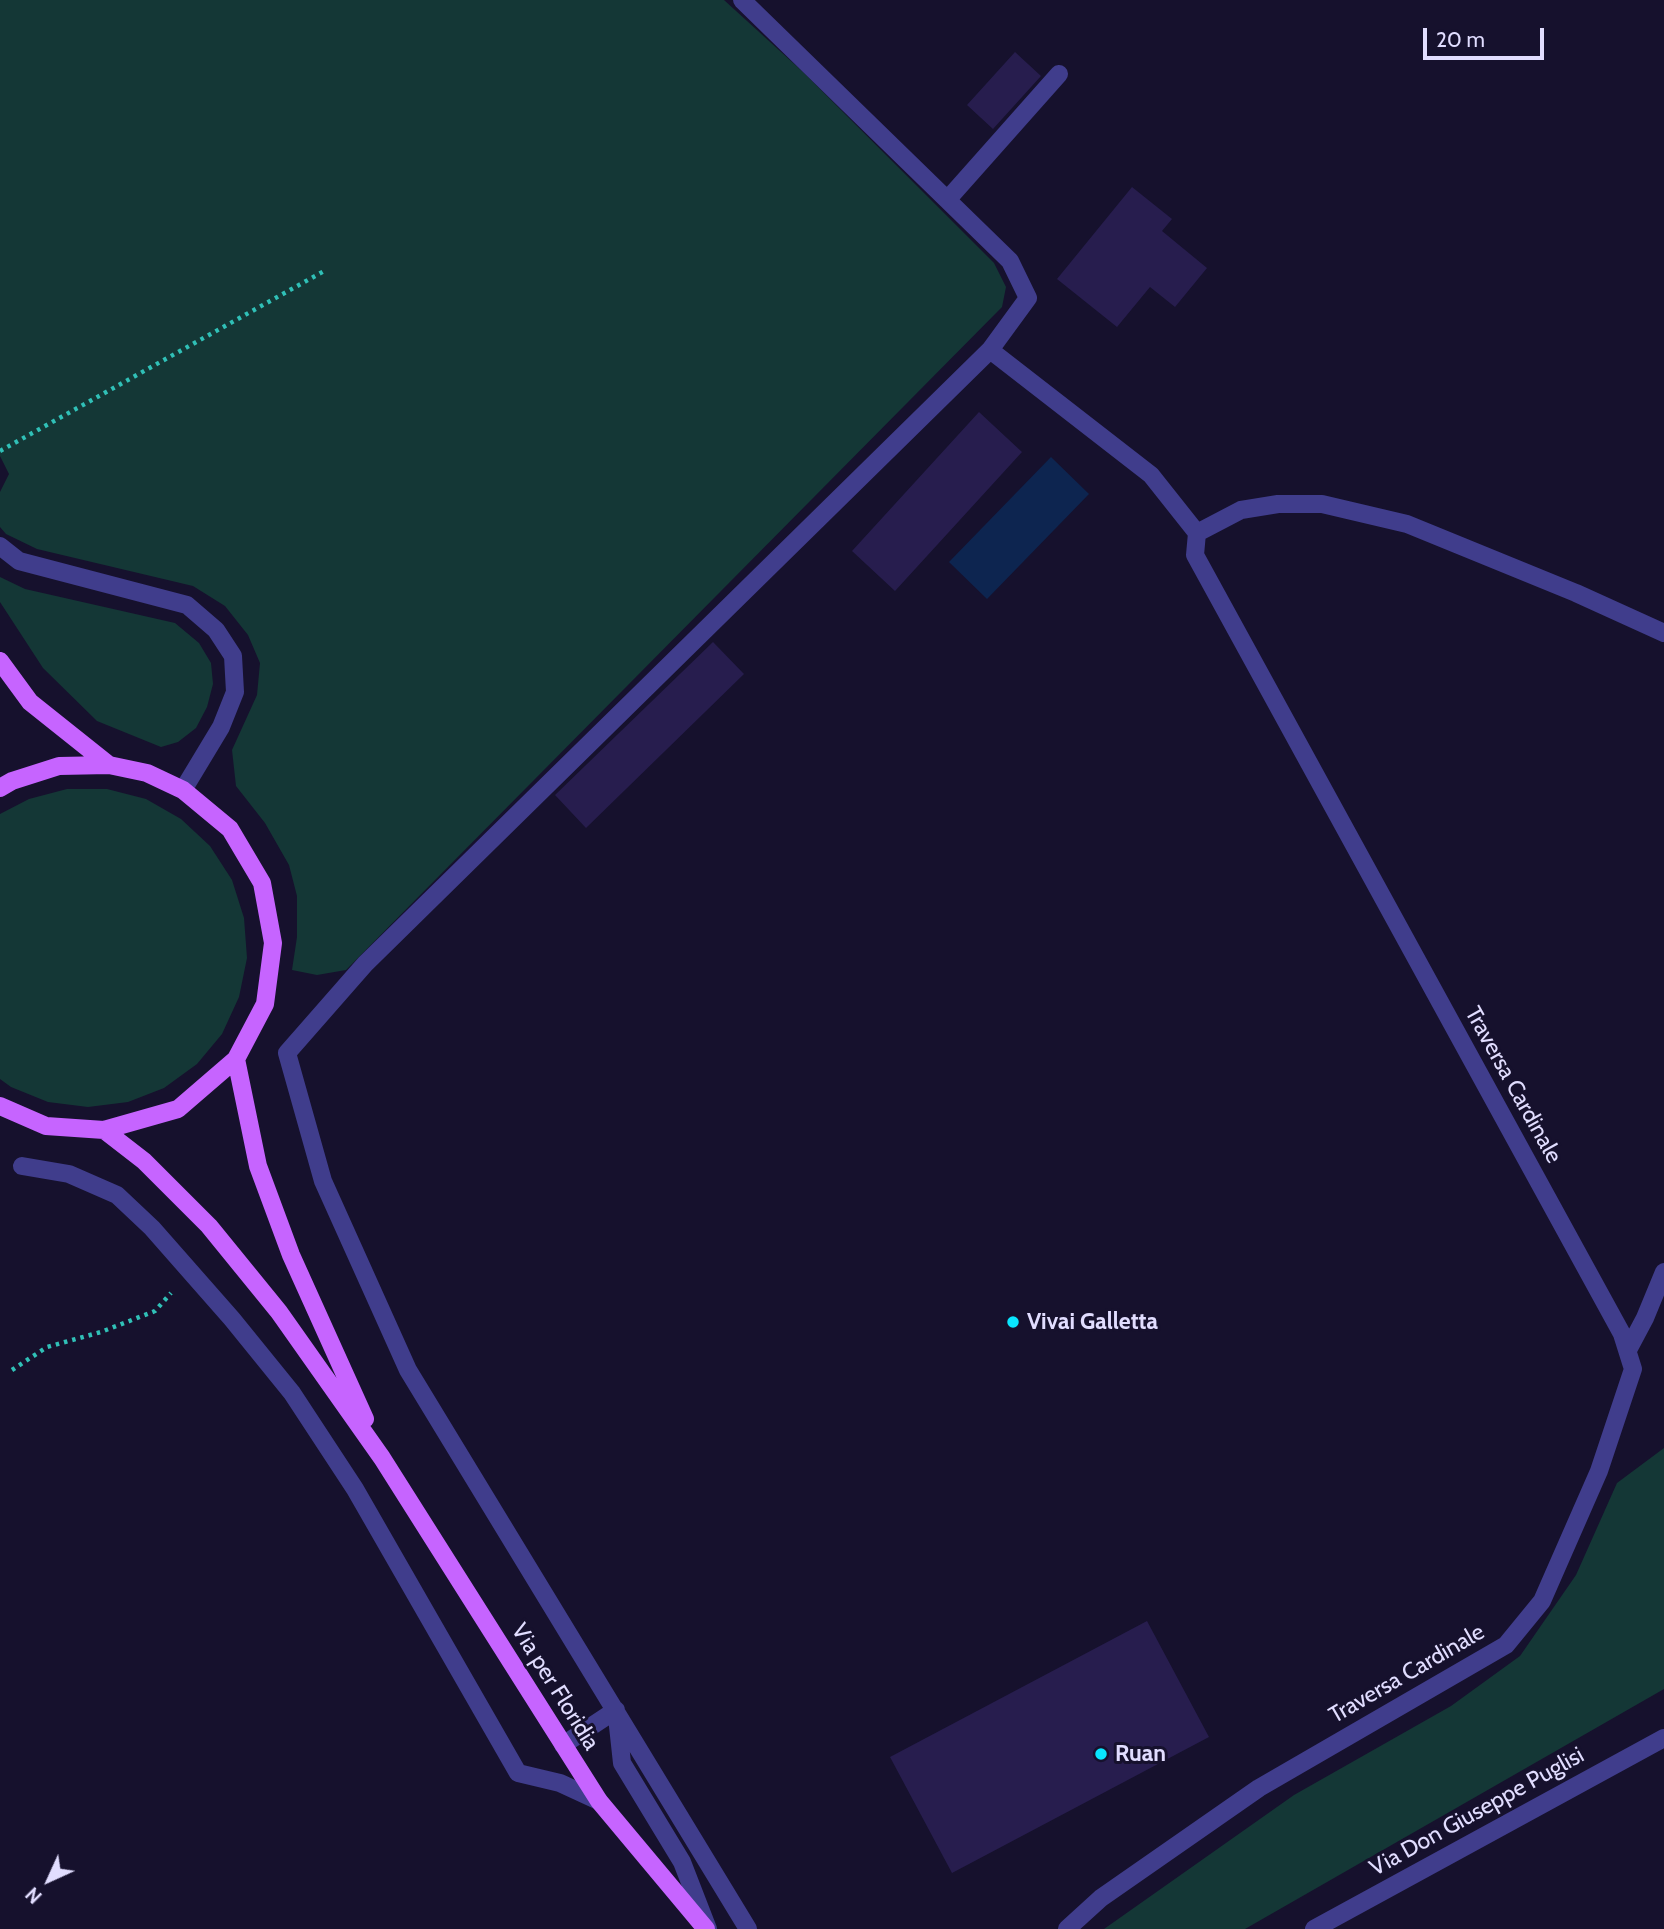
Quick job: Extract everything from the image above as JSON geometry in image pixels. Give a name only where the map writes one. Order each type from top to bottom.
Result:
[{"type":"main road","points":[[0,661],[30,702],[109,765]]},
{"type":"main road","points":[[0,788],[12,781],[59,766],[109,765],[147,773],[183,790],[230,830],[262,883],[274,943],[265,1004],[236,1059],[178,1109],[104,1130],[46,1126],[0,1106]]},
{"type":"main road","points":[[236,1059],[258,1166],[290,1255],[382,1458]]},
{"type":"main road","points":[[104,1130],[144,1161],[209,1226],[279,1312],[382,1458]]},
{"type":"main road","name":"Via per Floridia","points":[[382,1458],[599,1801],[707,1929]]},
{"type":"street","points":[[742,0],[1010,261],[1028,298],[990,350],[365,964],[287,1052],[323,1181],[408,1370],[748,1929]]},
{"type":"street","points":[[947,199],[1059,74]]},
{"type":"street","points":[[990,350],[1151,475],[1198,533],[1241,510],[1278,504],[1322,504],[1407,524],[1576,593],[1664,633]]},
{"type":"street","name":"Traversa Cardinale","points":[[1067,1929],[1101,1898],[1259,1788],[1506,1645],[1542,1601],[1599,1471],[1633,1368],[1615,1322],[1195,555],[1198,533]]},
{"type":"street","points":[[0,546],[19,561],[187,605],[216,630],[233,656],[235,692],[221,727],[183,790]]},
{"type":"street","points":[[22,1166],[69,1174],[117,1195],[152,1228],[292,1393],[355,1489],[518,1773],[560,1783],[599,1801]]},
{"type":"street","points":[[1628,1350],[1664,1272]]},
{"type":"street","points":[[563,1745],[616,1710]]},
{"type":"street","points":[[616,1710],[622,1763],[682,1862],[707,1929]]},
{"type":"street","name":"Via Don Giuseppe Puglisi","points":[[1314,1929],[1664,1738]]},
{"type":"path","points":[[0,451],[326,270]]},
{"type":"path","points":[[12,1370],[47,1347],[101,1332],[155,1311],[191,1272]]},
{"type":"green space","points":[[0,0],[724,0],[803,72],[994,263],[1006,287],[1002,307],[346,970],[317,975],[292,970],[297,937],[297,896],[289,865],[265,823],[236,786],[232,750],[257,695],[260,663],[248,635],[225,606],[193,586],[37,549],[6,534],[0,527],[0,492],[9,474],[0,456]]},
{"type":"green space","points":[[0,577],[25,589],[175,623],[199,643],[211,663],[213,684],[207,707],[196,728],[178,742],[161,747],[97,721],[43,668],[0,602]]},
{"type":"green space","points":[[67,789],[107,789],[146,799],[181,819],[210,846],[232,880],[244,918],[247,958],[239,997],[222,1034],[197,1064],[164,1088],[128,1102],[88,1107],[48,1102],[11,1087],[0,1079],[0,814],[29,799]]},
{"type":"green space","points":[[1664,1448],[1664,1689],[1245,1929],[1104,1929],[1294,1795],[1451,1706],[1520,1656],[1576,1575],[1617,1483]]},
{"type":"water","points":[[1051,457],[1089,494],[987,599],[949,562]]},
{"type":"building","points":[[1015,52],[1041,76],[993,129],[967,105]]},
{"type":"building","points":[[1132,187],[1172,219],[1162,231],[1207,268],[1175,307],[1150,287],[1117,327],[1057,279]]},
{"type":"building","points":[[979,412],[1022,452],[895,591],[852,551]]},
{"type":"building","points":[[713,642],[744,674],[586,828],[555,795]]},
{"type":"building","points":[[1147,1621],[1209,1737],[952,1873],[890,1757]]},
{"type":"place","name":"Vivai Galletta","points":[[1013,1322]]},
{"type":"place","name":"Ruan","points":[[1101,1754]]}]
